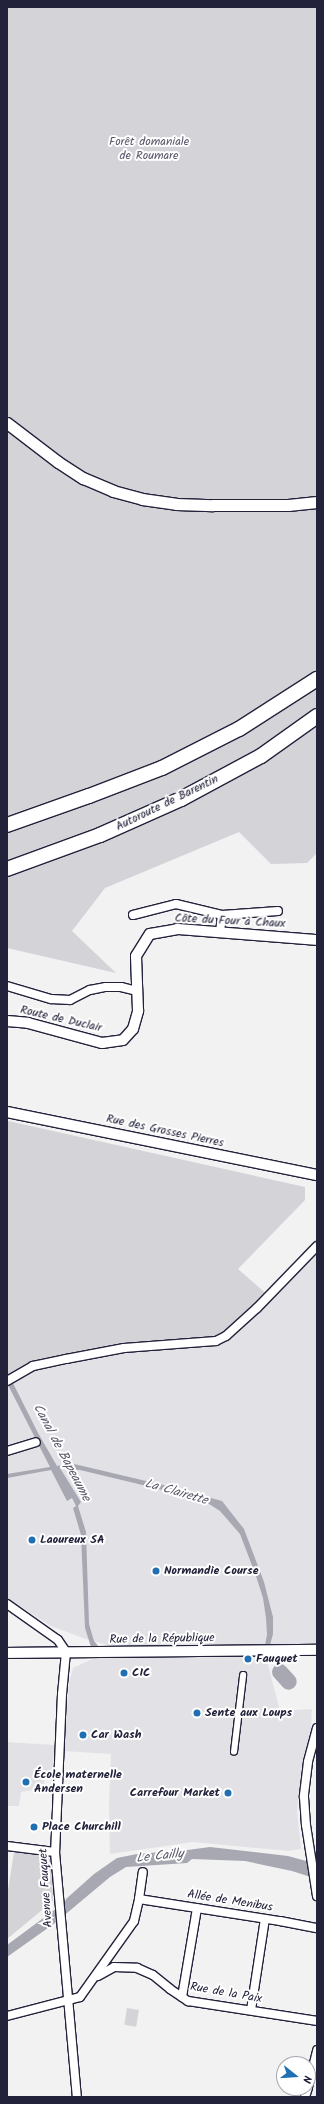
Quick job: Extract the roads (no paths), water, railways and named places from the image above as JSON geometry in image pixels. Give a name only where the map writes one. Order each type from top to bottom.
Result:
[{"type":"highway","points":[[7,825],[162,768],[240,729],[317,679]]},
{"type":"highway","name":"Autoroute de Barentin","points":[[7,869],[100,835],[181,799],[261,756],[317,716]]},
{"type":"main road","points":[[7,423],[58,462],[83,478],[113,491],[142,499],[176,504],[213,505],[288,505],[317,502]]},
{"type":"street","points":[[133,915],[176,904],[222,915],[278,911]]},
{"type":"street","points":[[220,932],[222,915]]},
{"type":"street","name":"Côte du Four à Chaux","points":[[137,989],[136,956],[150,934],[177,929],[317,940]]},
{"type":"street","points":[[7,986],[51,999],[70,1000],[90,990],[106,987],[137,989]]},
{"type":"street","name":"Route de Duclair","points":[[7,1021],[28,1023],[102,1043],[123,1040],[133,1029],[138,1011],[137,989]]},
{"type":"street","name":"Rue des Grosses Pierres","points":[[7,1112],[317,1175]]},
{"type":"street","points":[[7,1380],[33,1366],[124,1348],[216,1341],[226,1336],[257,1308],[317,1246]]},
{"type":"street","points":[[7,1451],[36,1442]]},
{"type":"street","points":[[7,1604],[58,1640],[66,1652]]},
{"type":"street","name":"Rue de la République","points":[[7,1653],[317,1650]]},
{"type":"street","name":"Avenue Fauquet","points":[[66,1652],[62,1694],[55,1852],[58,1899],[77,2097]]},
{"type":"street","points":[[234,1752],[243,1676]]},
{"type":"street","points":[[317,1728],[308,1762],[304,1797],[313,1851],[312,1861],[317,1896]]},
{"type":"street","points":[[7,1846],[55,1852]]},
{"type":"street","points":[[7,2016],[80,1997],[95,1978],[134,1921],[143,1872]]},
{"type":"street","name":"Allée de Menibus","points":[[139,1899],[317,1928]]},
{"type":"street","points":[[182,1997],[197,1908]]},
{"type":"street","points":[[251,2010],[265,1919]]},
{"type":"street","name":"Rue de la Paix","points":[[95,1978],[111,1968],[124,1966],[137,1968],[153,1975],[188,2001],[317,2021]]},
{"type":"water","points":[[7,1371],[38,1433],[57,1466],[70,1463],[163,1485],[222,1501],[244,1529],[264,1582],[273,1617],[273,1634],[270,1645],[265,1645],[267,1635],[266,1618],[263,1598],[256,1576],[240,1534],[220,1511],[206,1502],[155,1488],[80,1470],[60,1468],[81,1502],[78,1506],[86,1532],[89,1624],[94,1641],[99,1647],[91,1647],[85,1628],[81,1535],[73,1508],[76,1506],[72,1498],[67,1501],[51,1470],[7,1478],[7,1474],[50,1467],[7,1383]]},
{"type":"water","name":"Le Cailly","points":[[210,1847],[288,1856],[317,1864],[317,1879],[292,1871],[245,1861],[192,1859],[187,1863],[126,1867],[110,1877],[55,1923],[7,1957],[7,1945],[65,1902],[66,1899],[94,1874],[117,1858],[137,1854],[174,1851],[175,1849],[179,1849],[180,1851]]},
{"type":"waterway","name":"La Clairette","points":[[280,1672],[289,1682]]},
{"type":"place","name":"Laoureux SA","points":[[32,1540]]},
{"type":"place","name":"Normandie Course","points":[[156,1571]]},
{"type":"place","name":"Fauquet","points":[[248,1659]]},
{"type":"place","name":"CIC","points":[[124,1673]]},
{"type":"place","name":"Sente aux Loups","points":[[197,1713]]},
{"type":"place","name":"Car Wash","points":[[83,1735]]},
{"type":"place","name":"École maternelle Andersen","points":[[26,1782]]},
{"type":"place","name":"Carrefour Market","points":[[228,1793]]},
{"type":"place","name":"Place Churchill","points":[[34,1827]]},
{"type":"park label","name":"Forêt domaniale de Roumare","points":[[149,149]]},
{"type":"water label","name":"Canal de Bapeaume","points":[[61,1453]]}]
